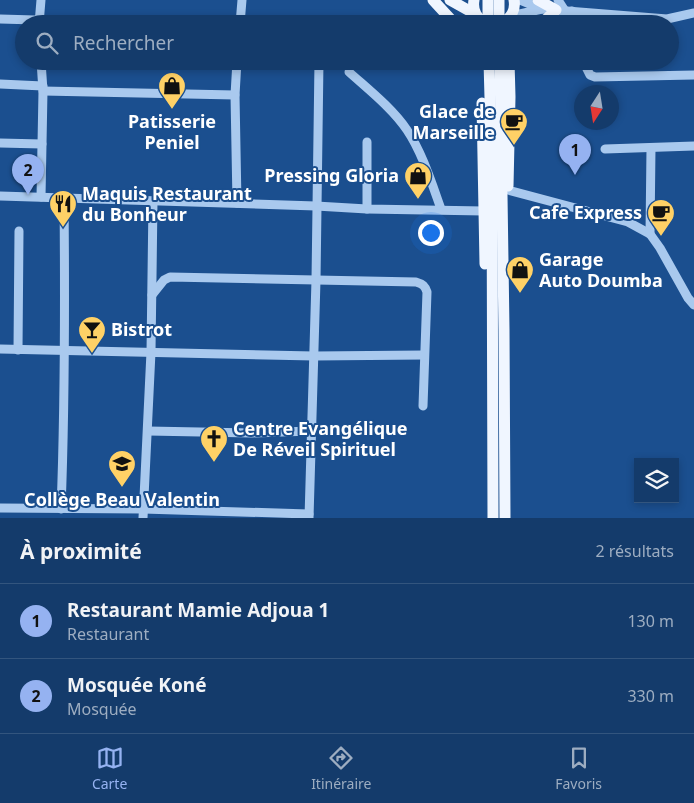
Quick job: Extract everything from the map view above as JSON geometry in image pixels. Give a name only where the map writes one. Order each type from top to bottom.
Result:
[{"type":"main road","points":[[433,0],[447,15]]},
{"type":"main road","points":[[450,0],[473,15]]},
{"type":"main road","points":[[474,0],[473,9],[478,15]]},
{"type":"main road","points":[[484,15],[488,0]]},
{"type":"main road","points":[[499,0],[503,15]]},
{"type":"main road","points":[[510,15],[514,10],[514,0]]},
{"type":"main road","points":[[540,4],[562,8]]},
{"type":"main road","points":[[497,70],[484,211],[486,307],[499,330]]},
{"type":"main road","points":[[498,70],[499,330],[505,518]]},
{"type":"main road","points":[[493,518],[499,330],[511,309],[508,190],[499,70]]},
{"type":"street","points":[[40,15],[41,0]]},
{"type":"street","points":[[241,15],[242,0]]},
{"type":"street","points":[[520,0],[540,4]]},
{"type":"street","points":[[517,15],[540,4]]},
{"type":"street","points":[[562,8],[629,15]]},
{"type":"street","points":[[679,16],[694,13]]},
{"type":"street","points":[[0,19],[15,20]]},
{"type":"street","points":[[679,19],[694,20]]},
{"type":"street","points":[[41,197],[42,70]]},
{"type":"street","points":[[236,70],[235,95],[237,203]]},
{"type":"street","points":[[0,508],[60,509],[143,514],[309,516],[316,280],[319,70]]},
{"type":"street","points":[[588,70],[590,75],[595,77],[694,75]]},
{"type":"street","points":[[349,72],[389,109],[406,129],[413,140],[441,209]]},
{"type":"street","points":[[0,84],[43,89],[235,95]]},
{"type":"street","points":[[367,142],[367,209]]},
{"type":"street","points":[[0,143],[42,144]]},
{"type":"street","points":[[605,149],[694,146]]},
{"type":"street","points":[[650,234],[651,148]]},
{"type":"street","points":[[508,190],[628,222],[650,234],[694,305]]},
{"type":"street","points":[[0,196],[367,209],[484,211]]},
{"type":"street","points":[[60,509],[64,433],[64,198]]},
{"type":"street","points":[[143,514],[151,352],[153,201]]},
{"type":"street","points":[[18,350],[19,231]]},
{"type":"street","points":[[152,295],[164,280],[170,277],[416,282],[422,284],[426,287],[423,406]]},
{"type":"street","points":[[0,350],[314,356],[424,355]]},
{"type":"street","points":[[148,431],[252,433],[311,431]]},
{"type":"place","name":"Patisserie Peniel","points":[[172,110]]},
{"type":"place","name":"Glace de Marseille","points":[[514,146]]},
{"type":"place","name":"Restaurant Mamie Adjoua 1","points":[[575,175]]},
{"type":"place","name":"Mosquée Koné","points":[[28,195]]},
{"type":"place","name":"Pressing Gloria","points":[[418,200]]},
{"type":"place","name":"Maquis Restaurant du Bonheur","points":[[63,228]]},
{"type":"place","name":"Cafe Express","points":[[661,237]]},
{"type":"place","name":"Garage Auto Doumba","points":[[520,294]]},
{"type":"place","name":"Bistrot","points":[[92,354]]},
{"type":"place","name":"Centre Evangélique De Réveil Spirituel","points":[[214,463]]},
{"type":"place","name":"Collège Beau Valentin","points":[[122,488]]}]
